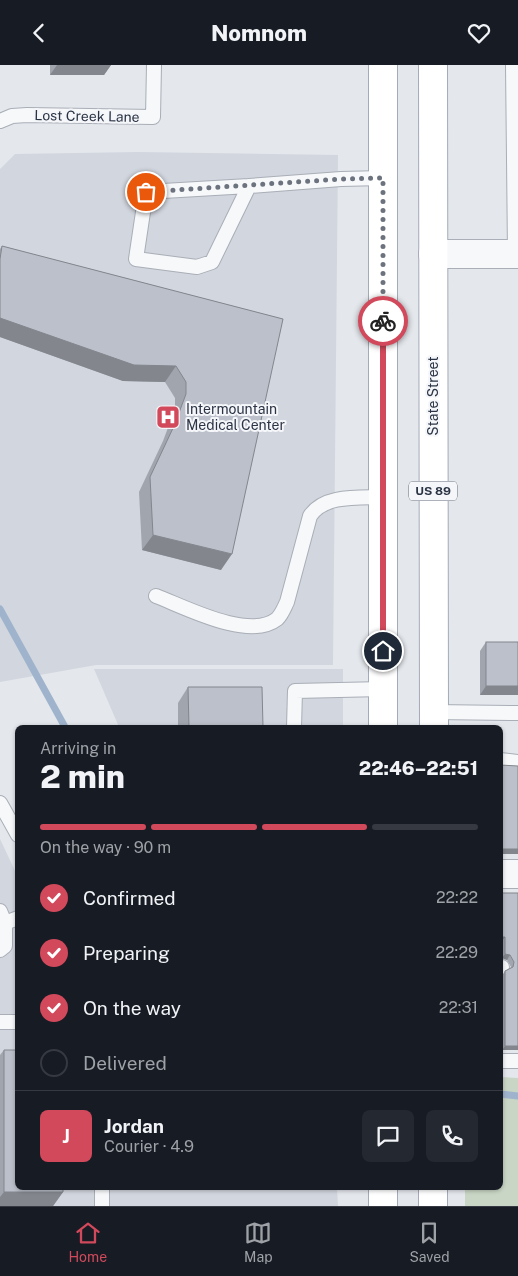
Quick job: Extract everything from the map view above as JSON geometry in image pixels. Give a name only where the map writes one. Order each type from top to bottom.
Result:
[{"type":"main road","points":[[383,65],[383,725]]},
{"type":"main road","name":"State Street","points":[[433,65],[434,720]]},
{"type":"main road","points":[[383,1206],[384,1190]]},
{"type":"main road","points":[[433,1190],[433,1206]]},
{"type":"street","points":[[433,254],[516,254]]},
{"type":"street","points":[[503,874],[518,874]]},
{"type":"lane","name":"Lost Creek Lane","points":[[0,121],[12,116],[27,115],[153,117],[154,65]]},
{"type":"lane","points":[[513,65],[516,254]]},
{"type":"lane","points":[[248,186],[212,262],[197,267],[136,259],[146,192],[383,178]]},
{"type":"lane","points":[[156,596],[234,625],[253,626],[271,622],[281,614],[287,603],[312,512],[322,504],[330,501],[383,497]]},
{"type":"lane","points":[[294,725],[295,691],[383,689]]},
{"type":"lane","points":[[434,720],[518,713]]},
{"type":"lane","points":[[503,760],[518,762]]},
{"type":"lane","points":[[0,803],[15,830]]},
{"type":"lane","points":[[0,950],[5,946],[8,917]]},
{"type":"lane","points":[[0,1022],[15,1022]]},
{"type":"lane","points":[[503,1061],[518,1061]]},
{"type":"lane","points":[[102,1190],[102,1206]]},
{"type":"shaded area","name":"Intermountain Medical Center","points":[[138,152],[338,155],[333,665],[96,665],[0,682],[0,169],[15,154]]},
{"type":"shaded area","points":[[94,669],[343,669],[343,725],[118,725]]},
{"type":"shaded area","points":[[0,839],[15,871],[15,1190],[337,1190],[338,1206],[0,1206]]},
{"type":"green space","points":[[503,1077],[518,1078],[518,1206],[465,1206],[465,1190],[503,1190]]},
{"type":"building","points":[[2,246],[283,319],[232,554],[153,535],[150,477],[174,426],[186,394],[186,382],[176,366],[134,365],[0,318],[0,259]]},
{"type":"building","points":[[486,642],[518,642],[518,686],[486,686]]},
{"type":"building","points":[[188,687],[262,687],[263,725],[189,725]]},
{"type":"building","points":[[503,765],[518,766],[518,849],[503,849]]},
{"type":"building","points":[[503,893],[518,893],[518,1046],[505,1046],[505,971],[513,967],[514,962],[510,955],[505,954],[505,937],[503,937]]},
{"type":"building","points":[[4,1050],[15,1050],[15,1190],[63,1190],[63,1192],[4,1192]]},
{"type":"waterway","points":[[0,609],[64,725]]},
{"type":"waterway","points":[[503,1094],[518,1096]]},
{"type":"way so far","points":[[146,192],[383,178],[383,321]]},
{"type":"place","name":"Intermountain Medical Center","points":[[168,417]]},
{"type":"route","points":[[383,321],[383,651]]}]
